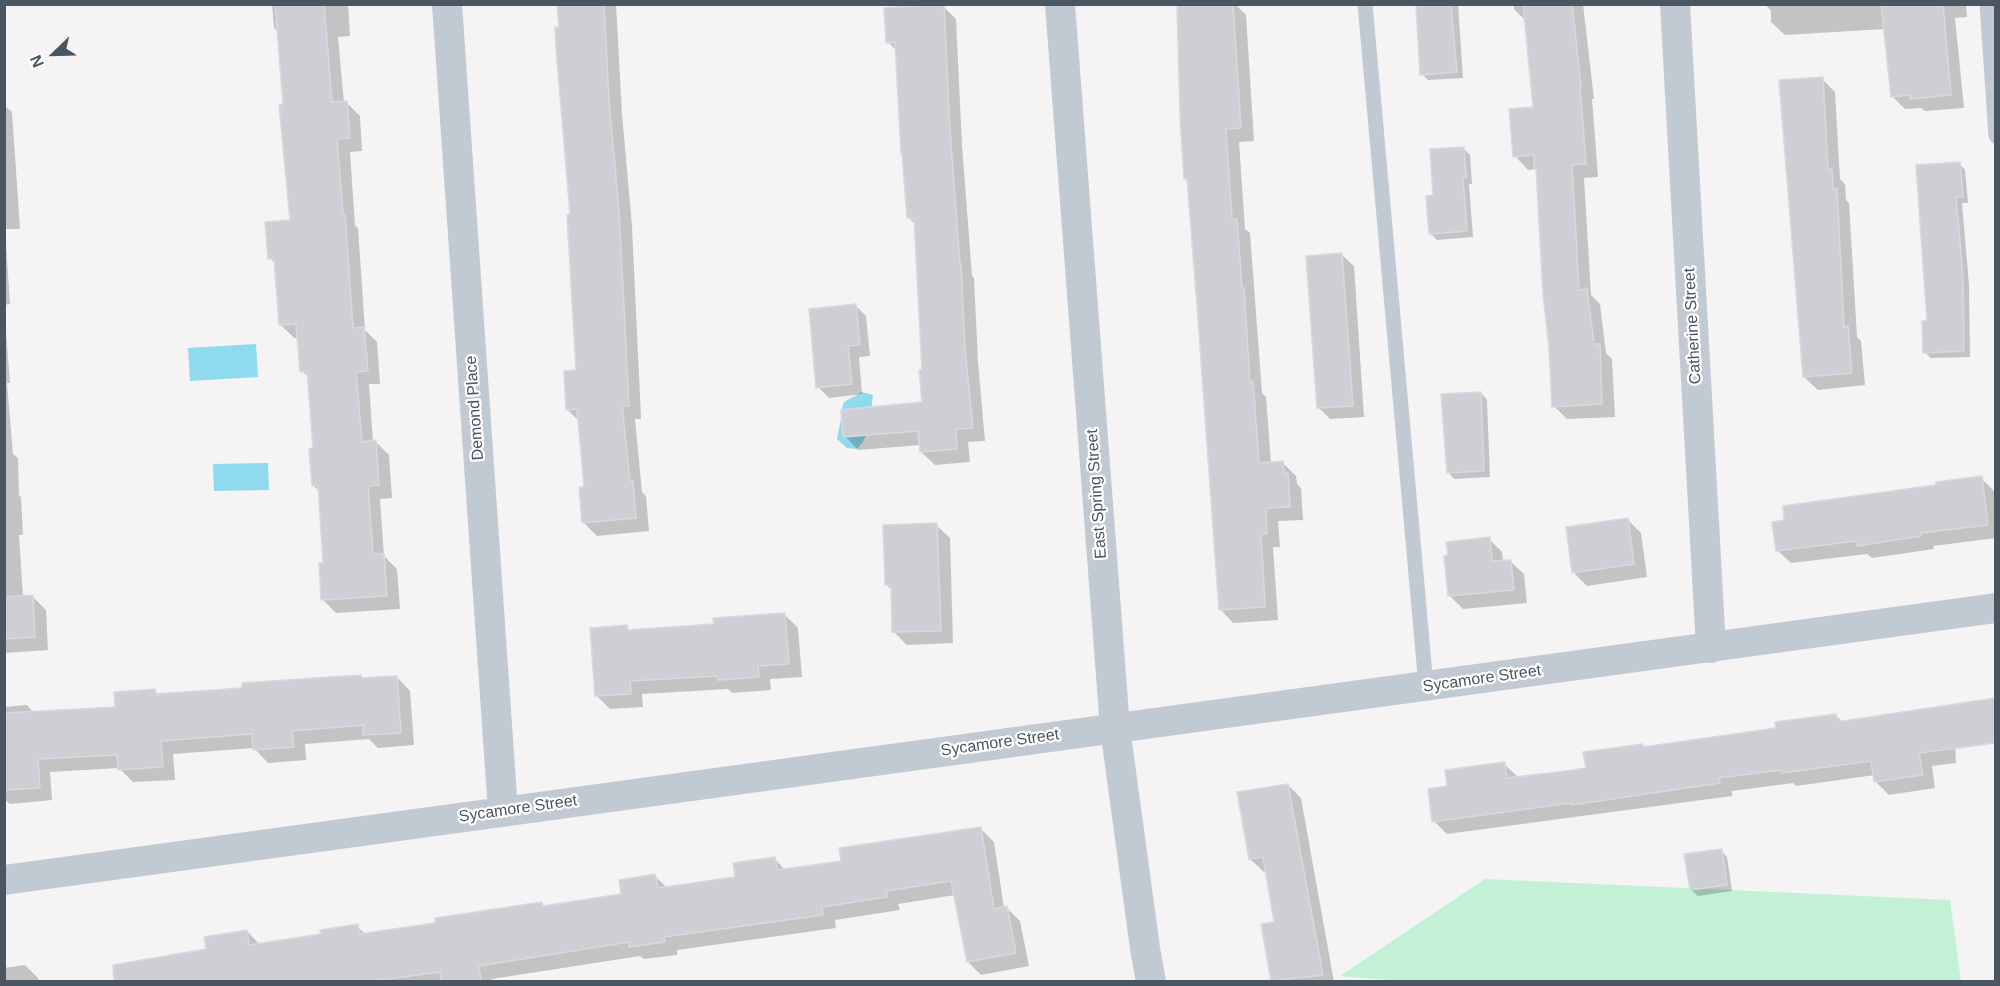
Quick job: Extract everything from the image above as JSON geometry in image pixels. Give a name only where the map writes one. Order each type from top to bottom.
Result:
[{"type":"street","name":"Demond Place","points":[[447,4],[503,811]]},
{"type":"street","name":"East Spring Street","points":[[1060,4],[1114,728],[1151,981]]},
{"type":"street","name":"Catherine Street","points":[[1675,4],[1711,648]]},
{"type":"street","name":"Sycamore Street","points":[[4,880],[1995,608]]},
{"type":"lane","points":[[1365,4],[1426,686]]},
{"type":"lane","points":[[1987,4],[1995,136]]},
{"type":"green space","points":[[1485,879],[1950,900],[1961,981],[1410,982],[1340,976]]},
{"type":"water","points":[[256,344],[258,377],[190,381],[188,348]]},
{"type":"water","points":[[862,392],[873,395],[869,429],[857,449],[847,448],[837,439],[841,411],[844,402]]},
{"type":"water","points":[[268,463],[269,490],[214,491],[213,464]]},
{"type":"building","points":[[275,4],[324,4],[332,102],[347,101],[350,138],[337,139],[343,214],[345,214],[353,328],[364,327],[368,371],[356,372],[362,442],[376,440],[379,485],[368,486],[373,554],[384,554],[387,596],[321,600],[319,563],[323,563],[318,485],[312,486],[309,449],[313,448],[307,371],[300,372],[296,324],[279,325],[274,258],[268,259],[265,222],[290,220],[279,105],[283,104]]},
{"type":"building","points":[[557,4],[604,4],[609,100],[619,211],[629,406],[622,406],[636,518],[582,523],[579,487],[584,487],[577,409],[566,410],[564,371],[576,370],[567,215],[570,214],[556,48],[555,27],[559,27]]},
{"type":"building","points":[[944,4],[950,131],[973,428],[956,429],[957,449],[920,452],[918,431],[843,437],[841,410],[922,402],[914,218],[907,218],[895,42],[886,43],[884,8]]},
{"type":"building","points":[[1177,4],[1233,4],[1241,128],[1226,129],[1232,219],[1237,219],[1259,463],[1283,461],[1284,474],[1288,473],[1290,507],[1266,508],[1267,534],[1261,534],[1265,607],[1219,610],[1187,179],[1184,179]]},
{"type":"building","points":[[1416,4],[1451,4],[1457,72],[1420,75]]},
{"type":"building","points":[[1523,4],[1572,4],[1581,86],[1586,164],[1572,165],[1579,290],[1587,289],[1594,344],[1600,344],[1602,404],[1552,407],[1536,168],[1534,168],[1534,155],[1513,157],[1509,109],[1533,107]]},
{"type":"building","points":[[1881,4],[1943,4],[1951,95],[1910,99],[1910,95],[1891,97]]},
{"type":"building","points":[[1823,77],[1828,169],[1832,169],[1833,189],[1837,188],[1844,327],[1848,326],[1852,373],[1803,377],[1779,80]]},
{"type":"building","points":[[1464,147],[1466,178],[1463,178],[1467,231],[1429,234],[1426,196],[1433,195],[1430,149]]},
{"type":"building","points":[[1960,162],[1963,197],[1956,197],[1963,277],[1964,351],[1923,353],[1922,321],[1927,321],[1916,165]]},
{"type":"building","points":[[1342,253],[1353,406],[1317,408],[1306,256]]},
{"type":"building","points":[[856,304],[860,345],[848,346],[852,384],[816,388],[809,309]]},
{"type":"building","points":[[1481,392],[1484,471],[1447,473],[1441,394]]},
{"type":"building","points":[[1982,476],[1988,525],[1921,533],[1921,536],[1857,546],[1856,541],[1776,551],[1772,522],[1784,520],[1783,506],[1936,485],[1936,482]]},
{"type":"building","points":[[1628,518],[1634,564],[1572,573],[1566,527]]},
{"type":"building","points":[[937,523],[941,631],[892,632],[891,585],[885,585],[883,525]]},
{"type":"building","points":[[1490,537],[1492,561],[1511,560],[1514,590],[1448,596],[1444,556],[1448,555],[1446,542]]},
{"type":"building","points":[[33,595],[35,637],[4,639],[4,597]]},
{"type":"building","points":[[785,613],[789,664],[758,666],[759,677],[718,680],[717,676],[630,681],[631,694],[595,696],[590,628],[627,625],[628,630],[714,624],[713,618]]},
{"type":"building","points":[[361,675],[361,678],[397,676],[401,733],[363,735],[363,725],[292,731],[294,747],[253,750],[252,734],[161,741],[163,767],[118,770],[117,755],[38,759],[40,788],[4,790],[4,713],[115,707],[114,692],[155,689],[156,694],[242,688],[242,683]]},
{"type":"building","points":[[1995,698],[1995,743],[1919,753],[1923,775],[1874,782],[1871,761],[1782,773],[1781,770],[1719,778],[1720,783],[1571,805],[1571,803],[1432,822],[1428,789],[1447,786],[1445,770],[1505,762],[1507,778],[1566,771],[1586,768],[1583,752],[1643,744],[1643,747],[1776,728],[1775,722],[1836,714],[1837,722]]},
{"type":"building","points":[[1288,784],[1323,975],[1271,981],[1261,924],[1274,922],[1263,857],[1249,859],[1237,792]]},
{"type":"building","points":[[981,827],[994,909],[1007,906],[1016,953],[967,962],[951,881],[886,891],[887,897],[822,907],[823,915],[664,937],[665,942],[629,947],[629,942],[479,966],[481,981],[441,981],[440,972],[372,981],[114,981],[113,965],[206,949],[204,937],[247,930],[249,945],[321,934],[320,930],[358,924],[359,934],[435,923],[435,918],[542,902],[543,906],[621,894],[619,880],[655,874],[658,888],[735,877],[733,863],[775,857],[777,870],[841,861],[839,848]]},
{"type":"building","points":[[1722,849],[1727,885],[1690,890],[1684,854]]}]
